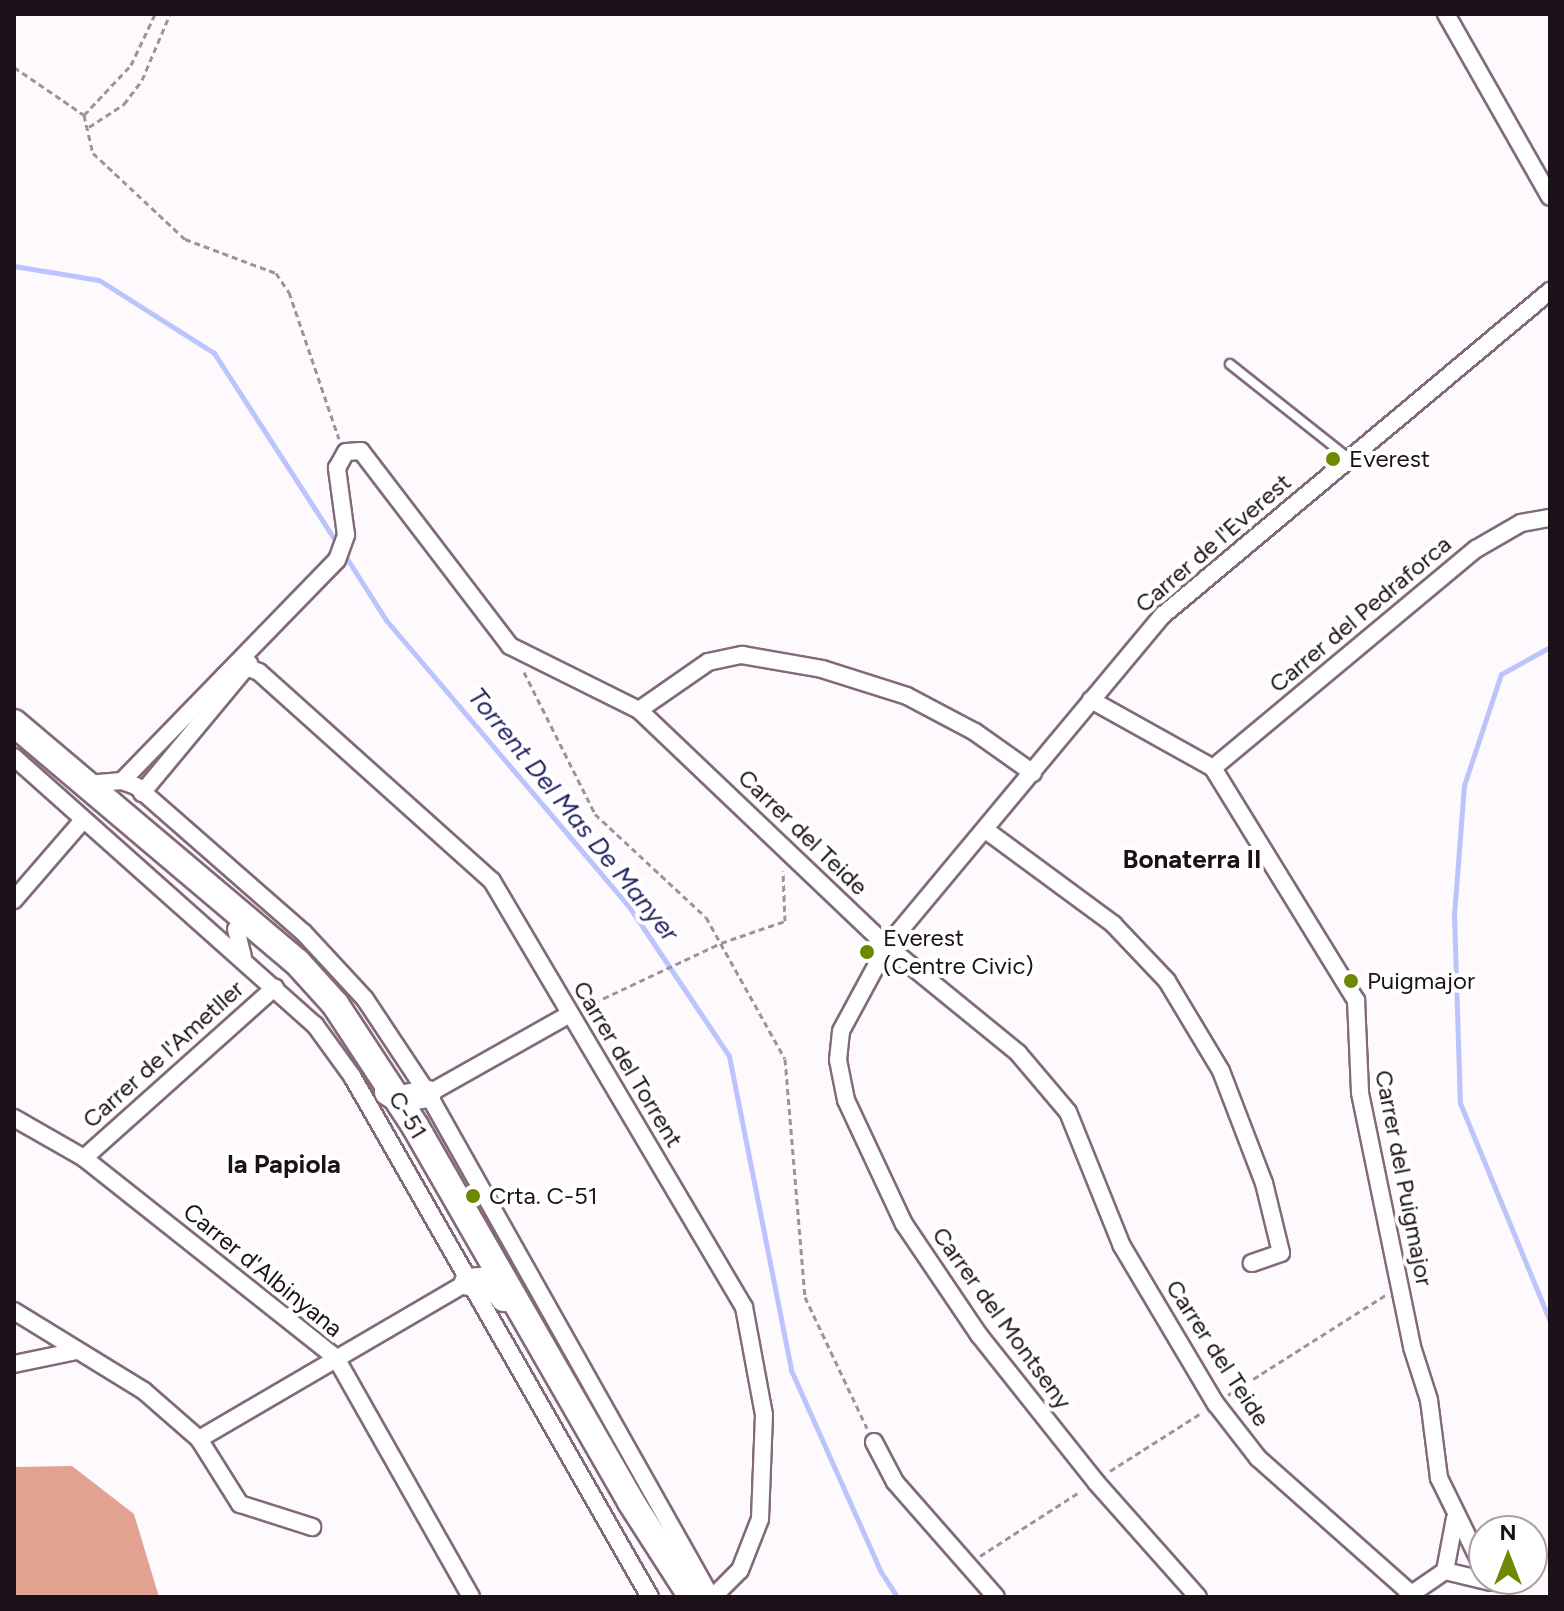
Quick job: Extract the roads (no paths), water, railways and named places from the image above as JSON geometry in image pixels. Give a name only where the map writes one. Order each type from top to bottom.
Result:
[{"type":"main road","points":[[14,723],[116,809],[118,820],[182,875]]},
{"type":"main road","name":"C-51","points":[[14,740],[182,875],[297,962],[335,1004],[399,1099],[438,1166],[480,1271]]},
{"type":"main road","name":"C-51","points":[[182,875],[359,1061],[674,1597]]},
{"type":"main road","points":[[287,987],[321,999],[381,1084],[399,1099],[428,1094]]},
{"type":"main road","points":[[480,1271],[496,1285],[552,1382],[572,1401],[669,1538],[692,1597]]},
{"type":"main road","points":[[669,1538],[682,1597]]},
{"type":"street","points":[[1446,14],[1550,197]]},
{"type":"street","name":"Carrer de l'Everest","points":[[887,946],[987,831],[1163,615],[1550,291]]},
{"type":"street","name":"Carrer del Teide","points":[[252,647],[337,560],[345,537],[337,468],[346,452],[361,451],[373,462],[442,562],[510,646],[639,710],[887,946],[1018,1053],[1068,1112],[1122,1246],[1216,1404],[1258,1458],[1409,1596]]},
{"type":"street","name":"Carrer del Pedraforca","points":[[1213,768],[1476,549],[1521,523],[1550,518]]},
{"type":"street","points":[[142,793],[254,670],[252,647]]},
{"type":"street","points":[[116,809],[122,781],[252,647]]},
{"type":"street","points":[[639,710],[708,662],[742,655],[822,669],[907,696],[975,732],[1033,773]]},
{"type":"street","points":[[225,675],[254,670]]},
{"type":"street","name":"Carrer del Torrent","points":[[254,670],[492,881],[744,1307],[764,1415],[760,1519],[740,1570],[712,1597]]},
{"type":"street","name":"Carrer del Puigmajor","points":[[1091,700],[1213,768],[1356,1000],[1360,1093],[1400,1286],[1429,1400],[1439,1478],[1468,1542]]},
{"type":"street","points":[[14,757],[243,957],[287,987]]},
{"type":"street","points":[[87,784],[122,781],[142,793],[303,932],[365,999],[428,1094],[669,1538],[712,1597]]},
{"type":"street","points":[[162,813],[182,875]]},
{"type":"street","points":[[14,900],[83,820]]},
{"type":"street","points":[[987,831],[1113,924],[1167,981],[1221,1071],[1264,1183],[1281,1253],[1252,1263]]},
{"type":"street","points":[[236,929],[243,957]]},
{"type":"street","name":"Carrer del Montseny","points":[[887,946],[841,1031],[838,1060],[846,1100],[904,1224],[979,1335],[1096,1482],[1198,1597]]},
{"type":"street","name":"Carrer de l'Ametller","points":[[84,1158],[287,987]]},
{"type":"street","points":[[428,1094],[570,1014]]},
{"type":"street","name":"Carrer d'Albinyana","points":[[14,1118],[84,1158],[336,1358],[471,1597]]},
{"type":"street","points":[[199,1439],[480,1271],[650,1597]]},
{"type":"street","points":[[14,1311],[144,1391],[199,1439],[240,1504],[312,1527]]},
{"type":"street","points":[[14,1364],[77,1351]]},
{"type":"street","points":[[874,1442],[895,1482],[966,1568],[996,1597]]},
{"type":"street","points":[[1409,1596],[1445,1571],[1455,1518]]},
{"type":"street","points":[[1445,1571],[1468,1577]]},
{"type":"lane","points":[[1230,364],[1348,458]]},
{"type":"waterway","name":"Torrent Del Mas De Manyer","points":[[14,266],[99,280],[214,353],[338,545]]},
{"type":"waterway","name":"Torrent Del Mas De Manyer","points":[[344,554],[386,620],[630,908],[729,1056],[791,1370],[881,1572],[897,1597]]},
{"type":"waterway","points":[[1550,647],[1501,674],[1464,785],[1454,915],[1460,1103],[1550,1321]]},
{"type":"place","name":"Everest","points":[[1333,459]]},
{"type":"place","name":"Everest (Centre Civic)","points":[[867,952]]},
{"type":"place","name":"Puigmajor","points":[[1351,981]]},
{"type":"place","name":"Crta. C-51","points":[[473,1196]]},
{"type":"district","name":"Bonaterra II","points":[[1192,860]]},
{"type":"district","name":"la Papiola","points":[[284,1165]]}]
